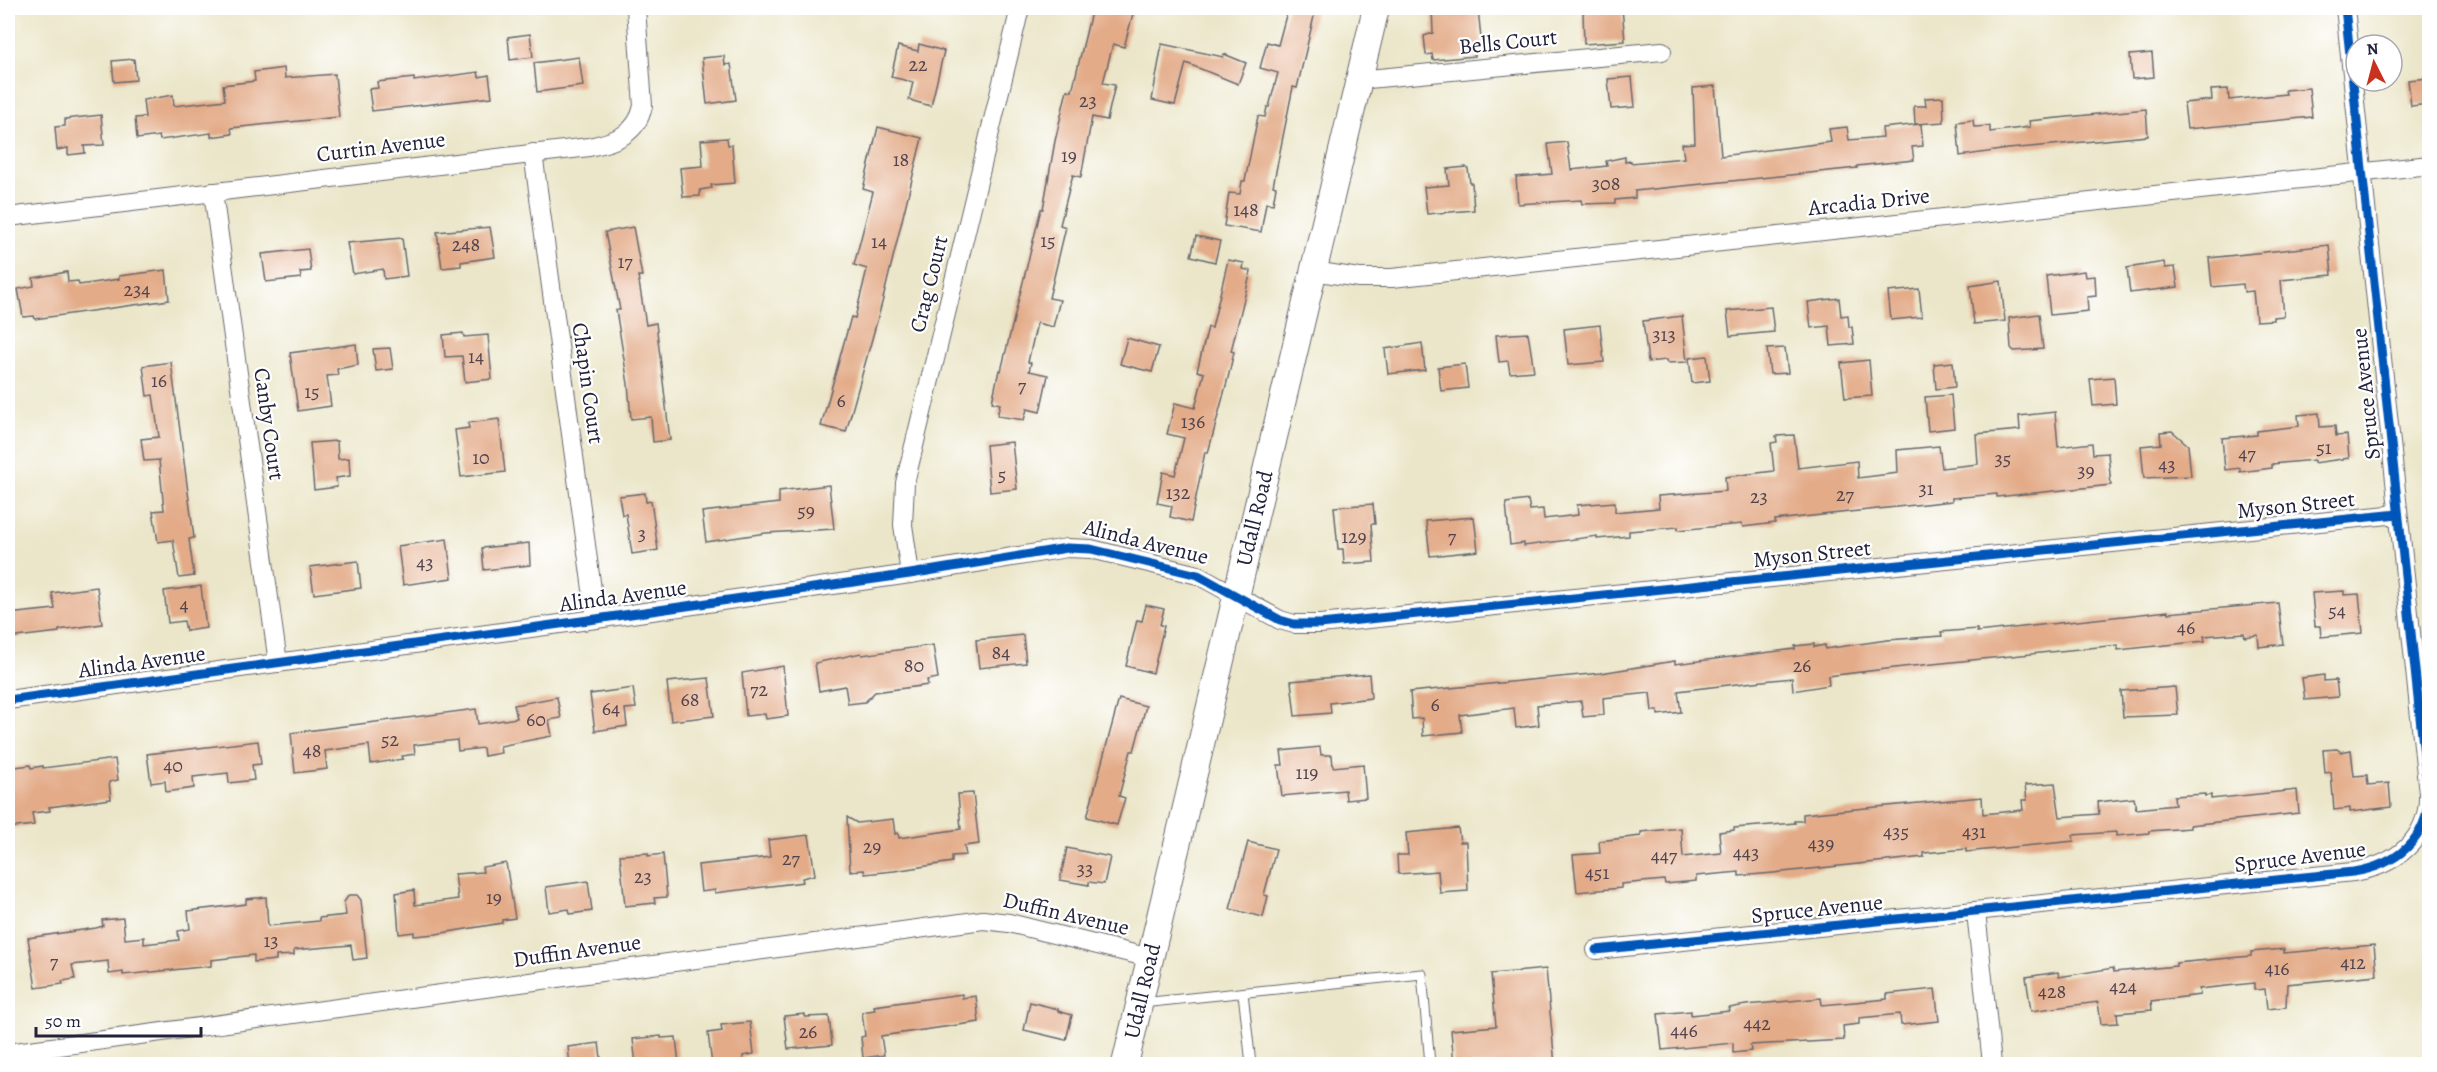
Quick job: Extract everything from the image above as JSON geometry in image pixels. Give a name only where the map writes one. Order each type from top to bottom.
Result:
[{"type":"main road","name":"Udall Road","points":[[1125,1065],[1376,8]]},
{"type":"street","name":"Curtin Avenue","points":[[8,217],[608,142],[624,136],[637,123],[641,115],[643,97],[636,8]]},
{"type":"street","name":"Crag Court","points":[[910,574],[903,525],[904,483],[1020,8]]},
{"type":"street","name":"Spruce Avenue","points":[[1596,950],[2365,870],[2388,862],[2408,849],[2422,828],[2429,805],[2345,8]]},
{"type":"street","name":"Bells Court","points":[[1358,80],[1662,51]]},
{"type":"street","name":"Chapin Court","points":[[533,153],[596,620]]},
{"type":"street","name":"Arcadia Drive","points":[[1313,271],[1359,278],[1392,278],[2430,165]]},
{"type":"street","name":"Canby Court","points":[[213,192],[278,663]]},
{"type":"street","name":"Myson Street","points":[[1236,596],[1280,620],[1294,624],[1320,624],[2398,514]]},
{"type":"street","name":"Alinda Avenue","points":[[8,700],[596,620],[1080,547],[1198,575],[1236,596]]},
{"type":"street","points":[[1976,912],[1992,1065]]},
{"type":"street","name":"Duffin Avenue","points":[[8,1053],[983,920],[1009,923],[1150,958]]},
{"type":"lane","points":[[1139,1004],[1422,974],[1430,1065]]},
{"type":"lane","points":[[1244,993],[1251,1065]]},
{"type":"building","points":[[1092,8],[1134,10],[1124,47],[1113,44],[1103,83],[1115,85],[1107,120],[1092,117],[1081,177],[1073,175],[1070,185],[1060,225],[1066,227],[1049,298],[1060,300],[1053,327],[1037,323],[1028,362],[1031,363],[1029,371],[1048,375],[1040,412],[1027,409],[1024,420],[997,416],[1000,404],[992,402],[999,370],[1001,371],[1041,209],[1043,209],[1067,90],[1072,91]]},
{"type":"building","points":[[1288,8],[1316,8],[1297,88],[1293,87],[1273,186],[1276,187],[1273,204],[1266,203],[1261,232],[1224,226],[1229,193],[1240,194],[1242,181],[1245,181],[1258,116],[1265,117],[1278,73],[1260,68],[1267,42],[1278,45]]},
{"type":"building","points":[[1432,8],[1478,8],[1482,49],[1475,52],[1475,56],[1433,60],[1432,54],[1426,55],[1424,36],[1433,33]]},
{"type":"building","points":[[1622,8],[1625,41],[1584,44],[1583,12]]},
{"type":"building","points":[[530,34],[533,57],[510,60],[508,37]]},
{"type":"building","points":[[919,44],[944,51],[931,106],[909,100],[913,82],[891,77],[898,46],[918,51]]},
{"type":"building","points":[[1162,44],[1223,57],[1224,54],[1246,63],[1238,84],[1186,63],[1175,105],[1152,100]]},
{"type":"building","points":[[2152,53],[2154,77],[2132,79],[2130,55]]},
{"type":"building","points":[[724,56],[725,65],[731,64],[736,100],[707,104],[702,58]]},
{"type":"building","points":[[579,57],[583,86],[537,92],[534,63]]},
{"type":"building","points":[[134,59],[136,80],[114,82],[112,61]]},
{"type":"building","points":[[284,68],[285,78],[335,74],[339,117],[231,128],[232,134],[211,137],[211,133],[160,140],[159,136],[137,139],[135,118],[145,117],[143,100],[173,95],[174,106],[225,100],[223,85],[255,81],[254,72]]},
{"type":"building","points":[[478,72],[479,77],[489,75],[492,97],[372,111],[369,89],[378,88],[377,82],[414,78],[414,81]]},
{"type":"building","points":[[1632,77],[1635,107],[1611,109],[1608,79]]},
{"type":"building","points":[[2430,78],[2430,104],[2411,106],[2408,80]]},
{"type":"building","points":[[1715,86],[1721,156],[1831,142],[1829,129],[1847,127],[1849,140],[1883,137],[1882,128],[1921,124],[1923,146],[1912,147],[1914,160],[1635,191],[1635,198],[1615,200],[1615,203],[1582,204],[1581,200],[1518,204],[1516,177],[1552,174],[1548,144],[1567,142],[1571,170],[1607,166],[1606,161],[1625,157],[1625,162],[1631,161],[1631,163],[1684,158],[1682,144],[1695,143],[1693,88]]},
{"type":"building","points":[[2309,88],[2312,117],[2187,129],[2184,103],[2212,100],[2211,90],[2228,89],[2229,100],[2286,94],[2285,90]]},
{"type":"building","points":[[1943,97],[1944,122],[1915,124],[1914,106],[1926,106],[1925,98]]},
{"type":"building","points":[[2146,109],[2148,136],[2008,149],[1960,156],[1957,122],[1973,120],[1974,127],[1990,126],[1990,132],[2030,127],[2029,121]]},
{"type":"building","points":[[101,115],[104,145],[84,146],[85,153],[68,155],[68,148],[57,150],[55,127],[65,126],[65,119]]},
{"type":"building","points":[[878,127],[922,138],[882,303],[846,432],[821,426],[851,317],[855,318],[867,269],[854,265],[873,192],[863,189]]},
{"type":"building","points":[[727,138],[728,145],[732,145],[735,183],[711,185],[712,188],[700,190],[700,196],[683,197],[680,168],[703,166],[701,140]]},
{"type":"building","points":[[1466,167],[1470,183],[1472,183],[1474,210],[1427,214],[1424,187],[1449,185],[1447,169]]},
{"type":"building","points":[[490,227],[495,257],[461,262],[461,266],[442,268],[437,232]]},
{"type":"building","points":[[633,227],[642,276],[638,276],[646,325],[656,323],[670,440],[653,442],[651,417],[631,419],[616,310],[620,310],[605,232]]},
{"type":"building","points":[[1196,236],[1220,241],[1215,262],[1191,256]]},
{"type":"building","points":[[402,238],[407,276],[384,279],[383,269],[353,274],[347,243]]},
{"type":"building","points":[[2329,245],[2332,275],[2281,280],[2284,316],[2273,317],[2273,320],[2256,321],[2253,291],[2244,292],[2243,284],[2212,287],[2209,258]]},
{"type":"building","points":[[308,249],[311,271],[300,272],[301,278],[266,282],[262,254]]},
{"type":"building","points":[[1228,260],[1244,263],[1243,269],[1251,271],[1231,351],[1234,352],[1228,378],[1208,453],[1205,452],[1191,522],[1170,517],[1172,506],[1157,503],[1163,472],[1175,475],[1184,438],[1167,434],[1175,403],[1195,408],[1204,373],[1197,371],[1208,327],[1212,328]]},
{"type":"building","points":[[2164,262],[2165,268],[2175,267],[2178,287],[2130,293],[2127,268]]},
{"type":"building","points":[[166,270],[169,300],[35,319],[34,316],[23,317],[18,289],[34,286],[33,278],[67,272],[68,282],[78,281],[79,285],[119,279],[119,276]]},
{"type":"building","points":[[2084,271],[2085,277],[2095,276],[2096,296],[2087,297],[2088,311],[2050,315],[2046,276]]},
{"type":"building","points":[[2001,281],[2005,321],[1974,324],[1970,286]]},
{"type":"building","points":[[1919,289],[1922,317],[1891,320],[1888,292]]},
{"type":"building","points":[[1839,298],[1841,316],[1848,315],[1854,344],[1831,346],[1829,326],[1811,328],[1808,302]]},
{"type":"building","points":[[1771,307],[1774,332],[1730,336],[1727,311]]},
{"type":"building","points":[[2039,314],[2043,349],[2014,351],[2011,348],[2009,318]]},
{"type":"building","points":[[1682,316],[1687,362],[1667,363],[1666,360],[1648,362],[1643,321]]},
{"type":"building","points":[[1600,325],[1604,362],[1568,365],[1564,329]]},
{"type":"building","points":[[463,333],[464,337],[488,335],[492,379],[465,382],[462,356],[445,357],[443,335]]},
{"type":"building","points":[[1528,333],[1534,371],[1510,373],[1508,361],[1499,362],[1496,335]]},
{"type":"building","points":[[1127,338],[1159,347],[1152,372],[1120,364]]},
{"type":"building","points":[[1422,343],[1425,370],[1388,374],[1385,349]]},
{"type":"building","points":[[356,344],[358,365],[337,369],[338,375],[327,376],[331,406],[298,411],[290,353]]},
{"type":"building","points":[[390,348],[393,369],[376,371],[373,349]]},
{"type":"building","points":[[1785,348],[1788,373],[1770,374],[1767,349]]},
{"type":"building","points":[[1707,356],[1710,381],[1692,383],[1689,358]]},
{"type":"building","points":[[1869,360],[1872,396],[1845,398],[1841,363]]},
{"type":"building","points":[[171,362],[194,538],[189,539],[194,576],[179,578],[173,540],[158,542],[153,511],[164,510],[159,460],[144,461],[141,439],[159,437],[153,395],[147,396],[143,366]]},
{"type":"building","points":[[1953,362],[1955,387],[1936,389],[1934,364]]},
{"type":"building","points":[[1465,364],[1468,388],[1441,391],[1438,367]]},
{"type":"building","points":[[2114,377],[2116,404],[2093,406],[2090,379]]},
{"type":"building","points":[[1951,395],[1954,428],[1928,431],[1925,397]]},
{"type":"building","points":[[2055,412],[2058,447],[2092,443],[2093,454],[2108,453],[2111,485],[1997,497],[1997,494],[1952,498],[1952,501],[1775,520],[1775,523],[1743,527],[1742,524],[1678,530],[1678,527],[1629,531],[1629,536],[1597,539],[1597,536],[1524,546],[1524,543],[1510,545],[1506,503],[1528,500],[1530,510],[1543,509],[1544,519],[1578,515],[1577,505],[1615,502],[1615,512],[1659,508],[1658,496],[1726,491],[1725,477],[1774,471],[1771,443],[1777,442],[1776,436],[1794,435],[1798,468],[1857,461],[1858,478],[1898,473],[1897,450],[1939,446],[1942,468],[1978,464],[1976,434],[2020,430],[2019,416]]},
{"type":"building","points":[[2319,413],[2320,427],[2335,426],[2336,436],[2347,435],[2349,458],[2314,463],[2314,460],[2272,464],[2272,468],[2240,472],[2240,468],[2225,470],[2222,438],[2257,435],[2257,431],[2299,426],[2298,415]]},
{"type":"building","points":[[499,419],[505,472],[461,477],[455,430],[469,428],[468,423]]},
{"type":"building","points":[[2172,431],[2188,445],[2191,476],[2144,478],[2141,446],[2161,444],[2160,432]]},
{"type":"building","points":[[337,441],[338,459],[349,458],[350,476],[336,478],[337,487],[314,490],[310,443]]},
{"type":"building","points":[[1012,442],[1017,489],[990,492],[986,445]]},
{"type":"building","points":[[829,485],[834,529],[766,533],[706,542],[702,512],[779,503],[779,491]]},
{"type":"building","points":[[645,493],[646,502],[651,501],[658,550],[632,554],[626,514],[622,515],[619,496]]},
{"type":"building","points":[[1373,504],[1375,524],[1371,524],[1374,562],[1344,564],[1343,549],[1338,549],[1334,507]]},
{"type":"building","points":[[1474,517],[1478,551],[1430,556],[1426,521]]},
{"type":"building","points":[[447,539],[452,578],[403,585],[398,546]]},
{"type":"building","points":[[529,543],[530,565],[484,570],[482,548]]},
{"type":"building","points":[[358,561],[361,588],[314,594],[310,567]]},
{"type":"building","points":[[201,586],[206,628],[186,631],[184,621],[168,623],[164,591]]},
{"type":"building","points":[[97,587],[102,624],[8,638],[8,614],[55,609],[52,593]]},
{"type":"building","points":[[2344,591],[2344,595],[2359,594],[2363,633],[2321,637],[2320,626],[2315,626],[2312,593]]},
{"type":"building","points":[[2278,603],[2283,644],[2259,647],[2258,635],[2245,637],[2244,633],[2204,636],[2205,641],[2118,650],[2118,645],[1828,676],[1829,685],[1793,691],[1792,678],[1754,682],[1678,691],[1681,712],[1658,715],[1658,711],[1652,711],[1650,693],[1603,698],[1604,715],[1583,717],[1581,701],[1537,705],[1539,725],[1516,728],[1514,708],[1460,715],[1462,732],[1423,736],[1422,718],[1412,719],[1410,692],[1601,673],[1675,661],[1675,664],[1795,649],[1795,646],[1814,644],[1814,647],[1825,645],[1825,649],[1887,640],[1942,636],[1941,632],[1977,629],[1977,632],[2168,611],[2168,613]]},
{"type":"building","points":[[1146,605],[1164,609],[1160,625],[1164,626],[1153,673],[1126,666],[1137,620],[1142,621]]},
{"type":"building","points":[[1023,635],[1026,663],[979,668],[976,640]]},
{"type":"building","points":[[933,645],[938,678],[927,680],[928,685],[875,692],[865,702],[848,704],[845,686],[819,691],[815,663],[861,653],[862,655]]},
{"type":"building","points":[[783,666],[788,716],[766,719],[765,714],[746,716],[742,673]]},
{"type":"building","points":[[1369,674],[1371,698],[1330,703],[1331,713],[1295,716],[1291,681]]},
{"type":"building","points":[[2324,675],[2324,681],[2336,680],[2338,697],[2305,700],[2302,678]]},
{"type":"building","points":[[709,678],[714,716],[671,721],[667,682]]},
{"type":"building","points":[[2175,687],[2178,715],[2123,717],[2121,691]]},
{"type":"building","points":[[633,688],[636,708],[625,709],[627,726],[595,731],[590,694]]},
{"type":"building","points":[[557,697],[561,718],[549,720],[552,736],[500,746],[501,753],[484,756],[483,748],[458,751],[457,740],[414,745],[415,754],[402,756],[403,759],[371,764],[369,745],[325,751],[327,769],[295,773],[291,733],[476,709],[478,724],[517,718],[514,705]]},
{"type":"building","points":[[1119,699],[1146,706],[1119,796],[1125,798],[1117,825],[1087,817]]},
{"type":"building","points":[[258,741],[261,764],[252,765],[254,780],[229,783],[228,773],[193,777],[194,788],[166,792],[165,781],[151,783],[147,754]]},
{"type":"building","points":[[1320,747],[1321,755],[1332,755],[1333,767],[1363,764],[1366,798],[1346,800],[1345,790],[1282,796],[1278,765],[1283,765],[1281,751]]},
{"type":"building","points":[[2337,749],[2341,752],[2351,750],[2354,776],[2367,775],[2368,785],[2389,783],[2391,807],[2350,812],[2350,808],[2334,810],[2331,772],[2325,773],[2323,750]]},
{"type":"building","points":[[115,759],[118,780],[109,782],[111,799],[49,807],[50,811],[32,813],[34,825],[8,828],[8,768],[30,765],[31,768],[43,766],[43,768]]},
{"type":"building","points":[[2055,783],[2060,817],[2099,814],[2098,802],[2134,798],[2136,809],[2175,805],[2174,796],[2205,794],[2205,796],[2211,795],[2211,799],[2297,790],[2299,813],[2190,825],[2190,828],[2149,831],[2149,833],[2116,836],[2116,832],[2073,835],[2074,841],[1966,852],[1966,849],[1924,853],[1924,857],[1773,873],[1739,876],[1739,872],[1696,876],[1696,881],[1665,884],[1664,880],[1621,884],[1621,888],[1577,892],[1573,855],[1600,853],[1599,841],[1641,836],[1641,832],[1681,828],[1683,857],[1721,853],[1719,832],[1734,830],[1734,828],[1795,823],[1794,821],[1803,821],[1803,814],[1982,797],[1983,814],[2023,810],[2022,800],[2027,800],[2025,785]]},
{"type":"building","points":[[973,793],[979,844],[964,846],[966,855],[952,856],[952,862],[894,871],[865,874],[864,870],[850,871],[847,817],[857,823],[893,819],[895,834],[898,833],[899,838],[961,829],[958,794]]},
{"type":"building","points":[[1458,828],[1460,842],[1466,842],[1468,891],[1440,893],[1438,871],[1398,874],[1397,855],[1408,855],[1406,833]]},
{"type":"building","points":[[809,835],[815,875],[802,878],[803,882],[715,893],[715,890],[701,892],[698,865],[770,857],[768,840]]},
{"type":"building","points":[[1248,842],[1276,849],[1264,895],[1268,896],[1263,917],[1230,909]]},
{"type":"building","points":[[1067,848],[1110,857],[1104,884],[1089,882],[1089,885],[1060,880]]},
{"type":"building","points":[[648,853],[648,856],[663,854],[667,897],[654,898],[655,903],[625,906],[620,855]]},
{"type":"building","points":[[506,863],[515,918],[502,920],[502,923],[436,934],[414,936],[414,932],[399,934],[396,893],[414,890],[415,905],[458,899],[455,874],[483,872],[482,867]]},
{"type":"building","points":[[588,881],[592,911],[570,914],[569,909],[549,912],[546,887]]},
{"type":"building","points":[[349,895],[357,895],[361,900],[367,958],[353,960],[351,945],[294,950],[294,955],[276,956],[276,960],[254,962],[254,955],[211,960],[211,966],[123,975],[123,972],[109,974],[108,961],[72,965],[75,979],[62,981],[63,984],[36,988],[28,938],[96,928],[103,926],[102,920],[123,918],[125,939],[144,937],[144,944],[179,940],[178,931],[190,929],[188,911],[246,904],[246,899],[266,897],[268,926],[319,921],[319,918],[346,915],[344,902]]},
{"type":"building","points":[[2374,945],[2377,975],[2287,984],[2286,1007],[2267,1009],[2265,989],[2254,990],[2254,983],[2199,989],[2200,995],[2151,1001],[2152,1010],[2117,1013],[2118,1023],[2101,1024],[2098,1002],[2031,1011],[2026,977],[2058,972],[2059,977],[2113,968],[2114,972],[2176,966],[2176,963],[2251,956],[2251,952],[2284,949],[2284,953]]},
{"type":"building","points":[[1546,969],[1555,1065],[1454,1065],[1451,1030],[1496,1026],[1491,974]]},
{"type":"building","points":[[1935,989],[1939,1021],[1901,1025],[1900,1014],[1859,1018],[1859,1024],[1843,1026],[1844,1040],[1750,1045],[1751,1051],[1733,1053],[1733,1043],[1662,1050],[1658,1014],[1691,1011],[1691,1015],[1730,1011],[1729,1008],[1746,1005],[1821,998],[1822,1005],[1887,999],[1887,994]]},
{"type":"building","points":[[962,994],[962,998],[976,996],[979,1022],[881,1036],[884,1055],[863,1058],[861,1037],[865,1036],[862,1012],[875,1010],[874,1006]]},
{"type":"building","points":[[1030,1002],[1072,1015],[1066,1040],[1024,1030]]},
{"type":"building","points":[[805,1014],[805,1017],[829,1016],[832,1045],[788,1049],[784,1016]]},
{"type":"building","points":[[750,1022],[754,1054],[743,1056],[743,1062],[712,1065],[708,1033],[722,1031],[721,1025]]},
{"type":"building","points":[[661,1036],[661,1038],[676,1037],[679,1065],[636,1065],[633,1039]]},
{"type":"building","points":[[599,1043],[602,1065],[570,1065],[568,1047]]},
{"type":"cycle path","points":[[1596,950],[2353,872],[2383,864],[2407,848],[2416,837],[2423,824],[2428,793],[2345,8]]},
{"type":"cycle path","points":[[8,700],[910,574],[1067,548],[1091,549],[1198,575],[1280,620],[1294,624],[1320,624],[2398,514]]}]
